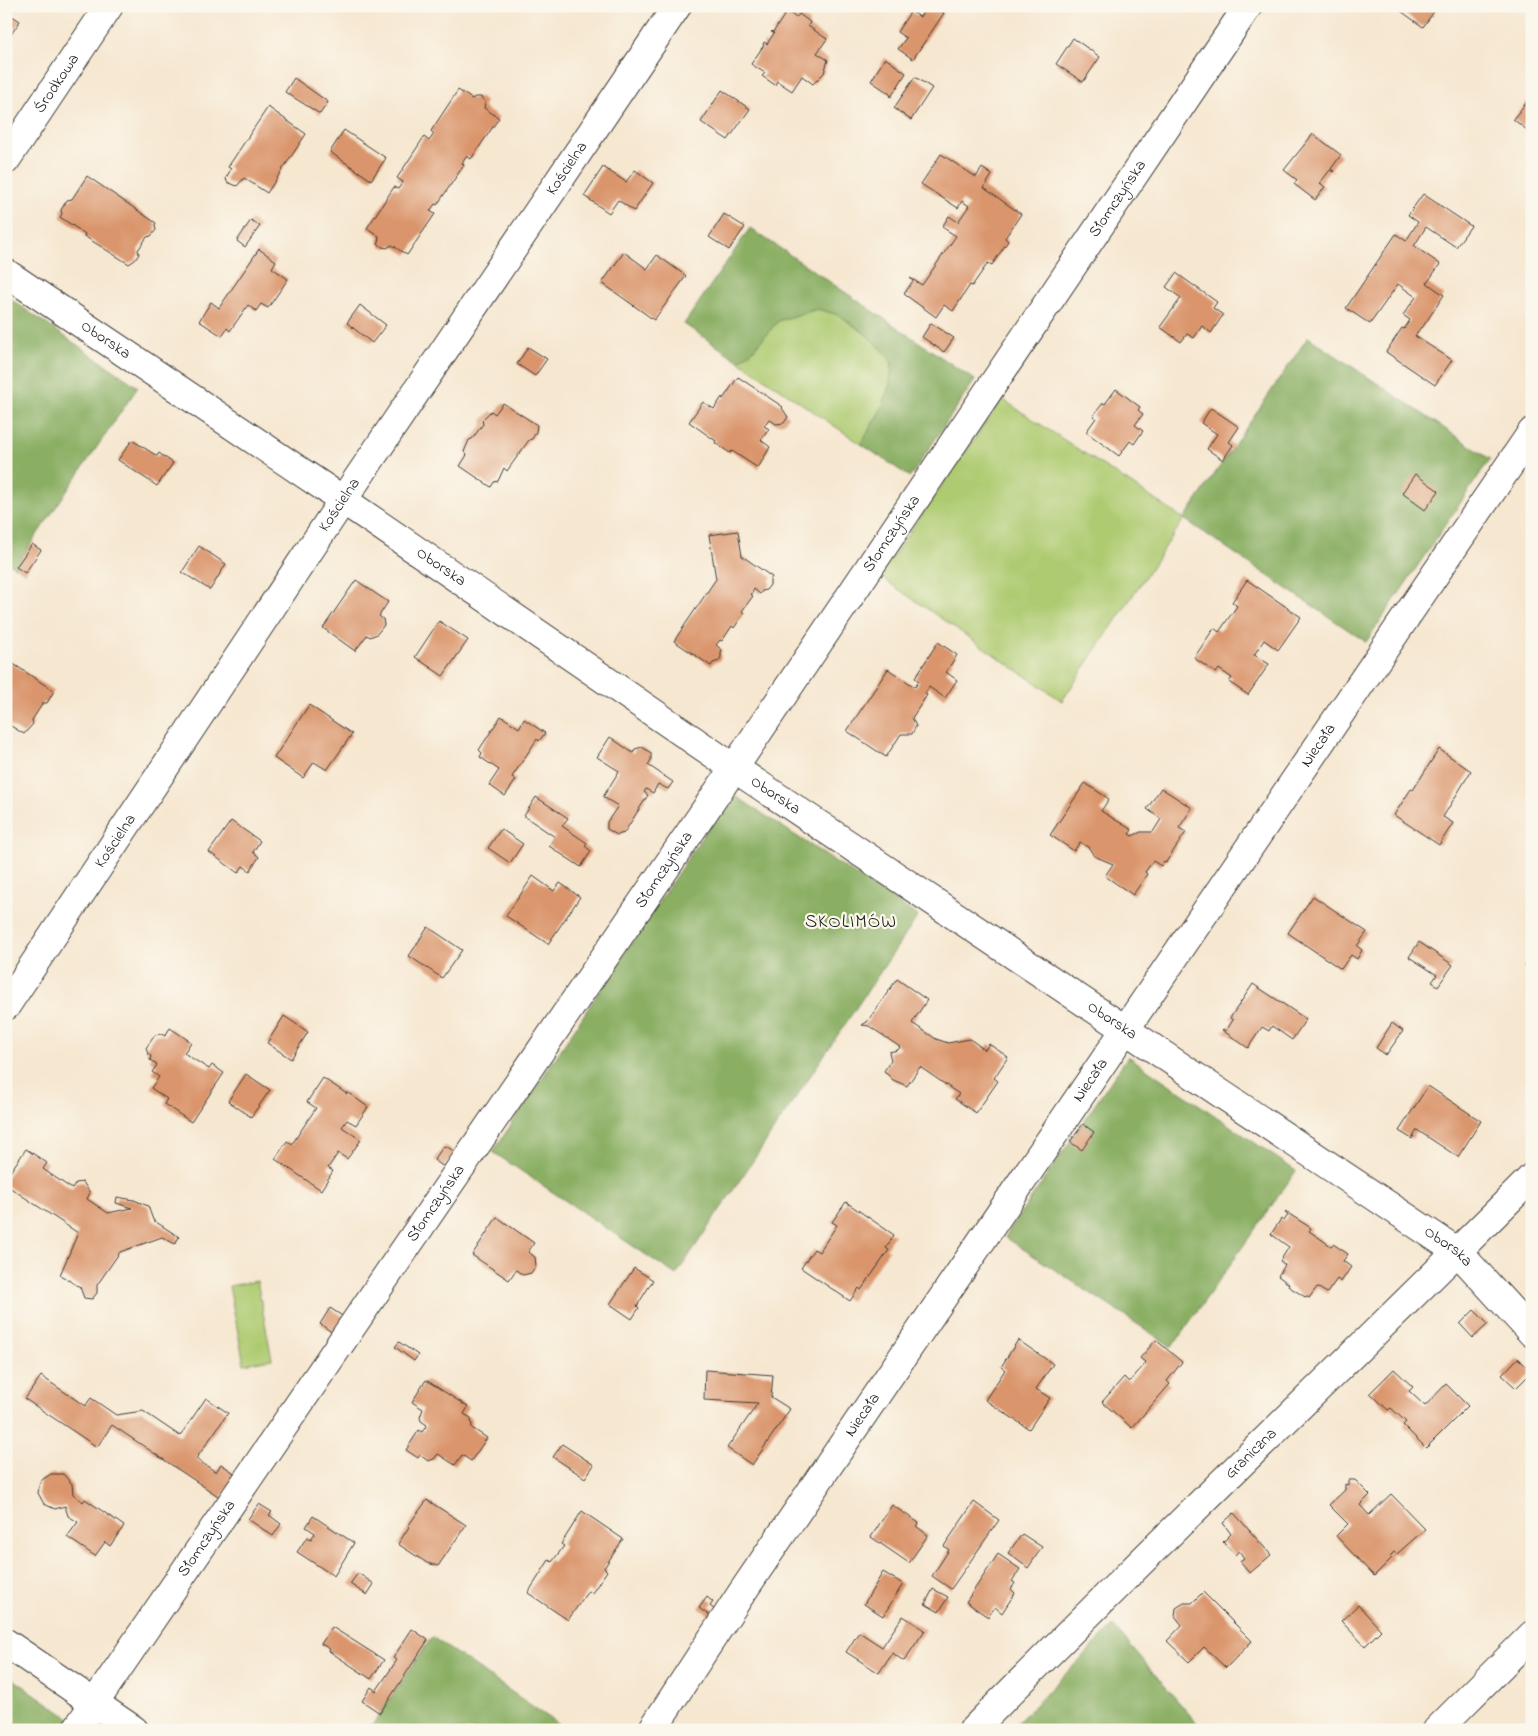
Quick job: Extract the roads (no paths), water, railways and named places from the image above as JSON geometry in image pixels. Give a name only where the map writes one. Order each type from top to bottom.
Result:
[{"type":"street","name":"Środkowa","points":[[6,160],[109,6]]},
{"type":"street","name":"Kościelna","points":[[6,1006],[343,500],[678,6]]},
{"type":"street","name":"Słomczyńska","points":[[76,1730],[734,768],[1248,6]]},
{"type":"street","name":"Oborska","points":[[6,273],[343,500],[734,768],[1458,1252],[1532,1333]]},
{"type":"street","name":"Niecała","points":[[652,1730],[741,1594],[1532,432]]},
{"type":"street","name":"Graniczna","points":[[973,1730],[1052,1649],[1458,1252],[1532,1177]]},
{"type":"street","points":[[1437,1730],[1532,1635]]},
{"type":"street","points":[[6,1643],[134,1730]]},
{"type":"district","name":"SKOLIMÓW","points":[[851,922]]}]
